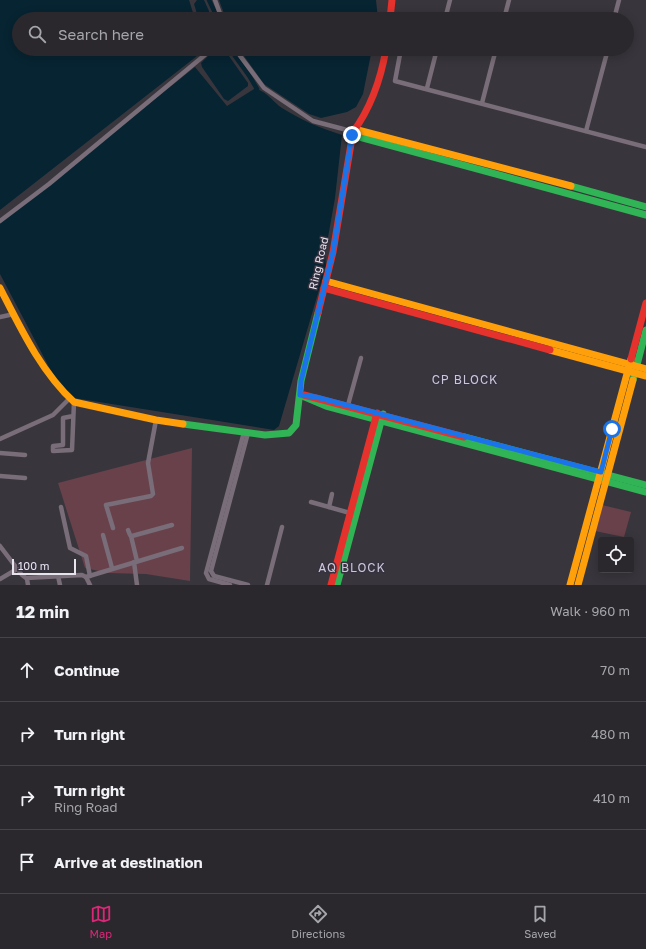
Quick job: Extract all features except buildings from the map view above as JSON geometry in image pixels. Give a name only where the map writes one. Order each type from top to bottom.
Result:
[{"type":"street","points":[[215,0],[219,12]]},
{"type":"street","points":[[391,12],[392,0]]},
{"type":"street","points":[[447,12],[450,0]]},
{"type":"street","points":[[506,12],[509,0]]},
{"type":"street","points":[[615,12],[618,0]]},
{"type":"street","points":[[0,221],[64,172],[204,56]]},
{"type":"street","points":[[240,56],[264,88],[313,121],[646,215]]},
{"type":"street","name":"Ring Road","points":[[246,432],[284,434],[289,433],[296,425],[301,381],[333,252],[351,132],[365,116],[385,56]]},
{"type":"street","points":[[399,56],[394,81],[427,88],[646,147]]},
{"type":"street","points":[[427,88],[435,56]]},
{"type":"street","points":[[482,103],[494,56]]},
{"type":"street","points":[[586,131],[606,56]]},
{"type":"street","points":[[351,132],[488,163],[646,208]]},
{"type":"street","points":[[486,171],[488,163]]},
{"type":"street","points":[[325,285],[632,368],[646,376]]},
{"type":"street","points":[[0,288],[50,374],[63,394],[71,400],[156,420],[246,432]]},
{"type":"street","points":[[578,585],[603,477],[632,368],[646,303]]},
{"type":"street","points":[[0,317],[14,314]]},
{"type":"street","points":[[632,368],[646,330]]},
{"type":"street","points":[[348,405],[361,358]]},
{"type":"street","points":[[632,368],[646,368]]},
{"type":"street","points":[[300,398],[316,397],[348,405],[380,416],[603,477],[646,492]]},
{"type":"street","points":[[300,398],[326,406],[380,416]]},
{"type":"street","points":[[71,400],[72,416],[72,450],[54,451],[53,446],[63,445],[63,418],[72,416]]},
{"type":"street","points":[[0,439],[53,415],[71,400]]},
{"type":"street","points":[[349,528],[350,513],[380,416]]},
{"type":"street","points":[[337,585],[337,576],[349,528],[380,416]]},
{"type":"street","points":[[113,528],[106,505],[151,496],[153,494],[148,463],[156,420]]},
{"type":"street","points":[[230,585],[209,579],[206,573],[246,432]]},
{"type":"street","points":[[246,432],[211,571],[214,576],[248,585]]},
{"type":"street","points":[[0,453],[25,455]]},
{"type":"street","points":[[0,476],[25,478]]},
{"type":"street","points":[[603,477],[646,485]]},
{"type":"street","points":[[570,585],[603,477]]},
{"type":"street","points":[[329,507],[332,494]]},
{"type":"street","points":[[311,502],[350,513]]},
{"type":"street","points":[[61,507],[70,548],[86,556],[90,585]]},
{"type":"street","points":[[131,536],[172,524]]},
{"type":"street","points":[[267,585],[282,527]]},
{"type":"street","points":[[128,530],[131,536],[136,561],[136,585]]},
{"type":"street","points":[[102,535],[112,568]]},
{"type":"street","points":[[0,546],[17,569],[27,579],[28,585]]},
{"type":"street","points":[[27,579],[78,575],[88,576],[182,548]]},
{"type":"street","points":[[0,579],[17,569]]},
{"type":"street","points":[[58,576],[60,585]]},
{"type":"street","points":[[331,585],[337,576]]},
{"type":"shaded area","points":[[192,448],[190,581],[146,574],[108,573],[85,568],[58,483]]},
{"type":"shaded area","points":[[602,505],[631,512],[624,537],[595,531]]},
{"type":"water","points":[[0,0],[189,0],[193,12],[12,12],[12,56],[197,56],[0,210]]},
{"type":"water","points":[[197,0],[204,0],[209,12],[196,12],[194,4]]},
{"type":"water","points":[[219,0],[376,0],[377,12],[223,12]]},
{"type":"water","points":[[208,56],[229,56],[248,83],[248,86],[228,101],[224,99],[202,67],[201,63]]},
{"type":"water","points":[[244,56],[371,56],[363,94],[356,107],[347,112],[321,118],[309,114],[264,84]]},
{"type":"water","points":[[195,67],[227,106],[254,89],[262,91],[282,108],[296,116],[318,127],[342,135],[335,198],[325,254],[326,266],[279,426],[274,430],[74,398],[58,384],[0,274],[0,223]]},
{"type":"waterway","points":[[209,0],[215,12]]},
{"type":"waterway","points":[[235,56],[257,89]]},
{"type":"traffic: fast","points":[[352,135],[646,215]]},
{"type":"traffic: fast","points":[[571,186],[646,207]]},
{"type":"traffic: fast","points":[[183,424],[265,435],[289,433],[296,425],[301,381],[318,313]]},
{"type":"traffic: fast","points":[[633,380],[646,330]]},
{"type":"traffic: fast","points":[[300,395],[326,406],[646,492]]},
{"type":"traffic: fast","points":[[337,585],[383,414]]},
{"type":"traffic: fast","points":[[464,437],[646,485]]},
{"type":"traffic: slow","points":[[354,129],[571,186]]},
{"type":"traffic: slow","points":[[326,281],[646,369]]},
{"type":"traffic: slow","points":[[0,288],[41,363],[51,377],[74,402],[156,420],[183,424]]},
{"type":"traffic: slow","points":[[550,350],[646,376]]},
{"type":"traffic: slow","points":[[570,585],[631,359]]},
{"type":"traffic: slow","points":[[578,585],[633,380]]},
{"type":"traffic: jam","points":[[391,12],[392,0]]},
{"type":"traffic: jam","points":[[318,313],[333,252],[353,132],[370,103],[384,56]]},
{"type":"traffic: jam","points":[[324,288],[550,350]]},
{"type":"traffic: jam","points":[[631,359],[646,303]]},
{"type":"traffic: jam","points":[[304,395],[464,437]]},
{"type":"traffic: jam","points":[[331,585],[377,413]]},
{"type":"district","name":"CP BLOCK","points":[[465,379]]},
{"type":"district","name":"AQ BLOCK","points":[[352,567]]},
{"type":"route","points":[[352,135],[333,252],[301,381],[300,395],[316,397],[601,472],[612,429]]}]
